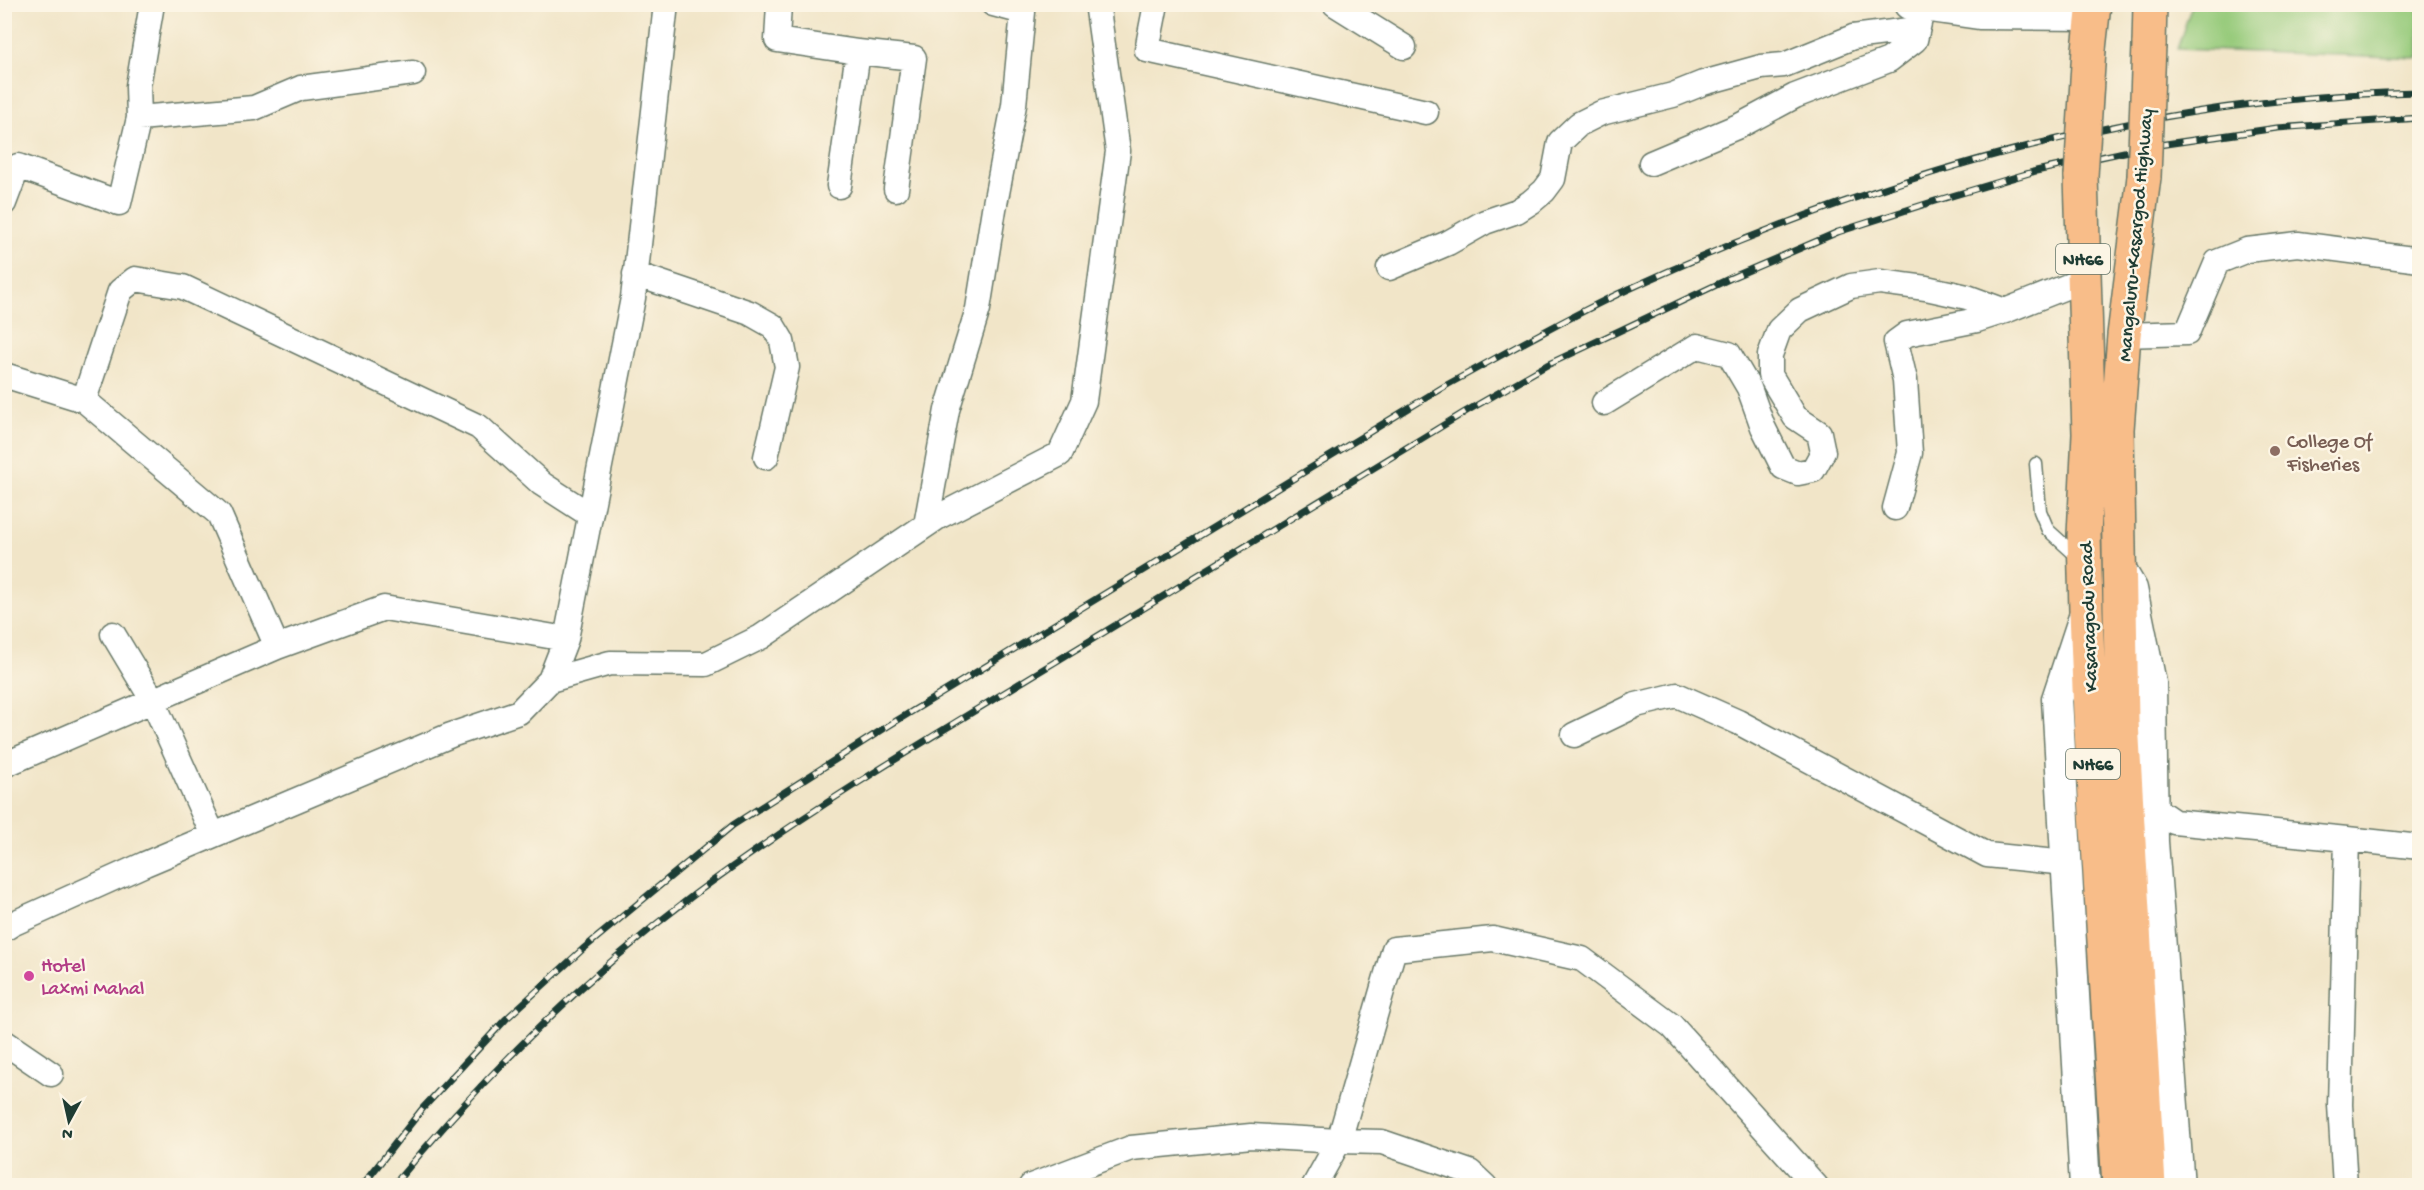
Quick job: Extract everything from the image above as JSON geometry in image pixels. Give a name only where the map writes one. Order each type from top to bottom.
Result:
[{"type":"highway","name":"Mangaluru-Kasargod Highway","points":[[2117,429],[2124,335],[2144,177],[2150,4]]},
{"type":"highway","name":"Kasaragodu Road","points":[[2084,7],[2089,49],[2081,176],[2089,434],[2085,564],[2086,612],[2090,725],[2119,1185]]},
{"type":"highway","name":"Kasaragodu Road","points":[[2117,429],[2123,756],[2149,1185]]},
{"type":"street","points":[[4,203],[18,166],[119,203],[139,118],[138,86],[152,4]]},
{"type":"street","points":[[4,929],[213,835],[451,735],[519,712],[550,680],[566,639],[633,298],[666,4]]},
{"type":"street","points":[[779,4],[777,40],[914,58],[896,189]]},
{"type":"street","points":[[926,525],[947,410],[978,309],[1014,105],[1023,12],[993,4]]},
{"type":"street","points":[[550,680],[610,663],[706,664],[761,637],[938,517],[1060,454],[1084,401],[1118,151],[1098,10],[1100,4]]},
{"type":"street","points":[[1156,4],[1147,50],[1426,112]]},
{"type":"street","points":[[1335,4],[1404,47]]},
{"type":"street","points":[[1389,268],[1448,243],[1485,222],[1517,211],[1531,202],[1544,191],[1552,179],[1560,142],[1579,124],[1601,113],[1672,95],[1703,83],[1761,67],[1784,65],[1918,14],[1979,14],[2084,7]]},
{"type":"street","points":[[1651,163],[1741,125],[1795,96],[1889,60],[1915,40],[1918,14]]},
{"type":"street","points":[[839,186],[858,52]]},
{"type":"street","points":[[139,118],[254,108],[301,88],[413,73]]},
{"type":"street","points":[[2124,335],[2187,333],[2217,262],[2247,250],[2298,244],[2420,260]]},
{"type":"street","points":[[635,274],[750,313],[773,326],[782,341],[787,367],[766,458]]},
{"type":"street","points":[[84,400],[120,291],[135,279],[183,287],[479,427],[542,484],[590,515]]},
{"type":"street","points":[[1895,508],[1910,453],[1905,380],[1896,342],[1907,334],[1977,320],[2005,311],[2083,280]]},
{"type":"street","points":[[1604,403],[1697,346],[1716,349],[1729,354],[1749,388],[1763,427],[1783,467],[1798,473],[1814,470],[1823,452],[1819,433],[1795,417],[1770,375],[1770,355],[1779,330],[1800,310],[1851,286],[1880,282],[1926,288],[1967,297],[2005,311]]},
{"type":"street","points":[[4,375],[84,400],[219,514],[276,647]]},
{"type":"street","points":[[2119,566],[2132,589],[2151,683],[2163,814],[2153,843],[2179,1185]]},
{"type":"street","points":[[4,765],[276,647],[384,608],[566,639]]},
{"type":"street","points":[[2085,1185],[2057,699],[2086,612]]},
{"type":"street","points":[[113,634],[152,699],[213,835]]},
{"type":"street","points":[[1574,735],[1636,705],[1677,696],[1738,722],[1987,855],[2066,863]]},
{"type":"street","points":[[2163,814],[2420,847]]},
{"type":"street","points":[[2345,1185],[2340,1105],[2347,839]]},
{"type":"street","points":[[1314,1185],[1339,1141],[1394,949],[1493,939],[1582,959],[1672,1026],[1816,1185]]},
{"type":"street","points":[[8,1052],[51,1074]]},
{"type":"street","points":[[1031,1185],[1131,1148],[1251,1136],[1382,1142],[1470,1172],[1485,1185]]},
{"type":"lane","points":[[2036,464],[2040,511],[2048,530],[2085,564]]},
{"type":"green space","points":[[2192,5],[2419,5],[2419,58],[2177,49]]},
{"type":"railway","points":[[362,1186],[423,1108],[506,1019],[583,949],[733,825],[888,726],[1445,386],[1552,327],[1618,294],[1713,252],[1810,214],[1908,180],[2009,151],[2110,128],[2213,109],[2316,97],[2420,92]]},
{"type":"railway","points":[[393,1186],[462,1106],[574,995],[654,926],[738,863],[782,832],[918,746],[1465,412],[1547,365],[1733,277],[1838,232],[2036,171],[2152,146],[2277,128],[2420,118]]},
{"type":"place","name":"College Of Fisheries","points":[[2275,451]]},
{"type":"place","name":"Hotel Laxmi Mahal","points":[[29,976]]}]
